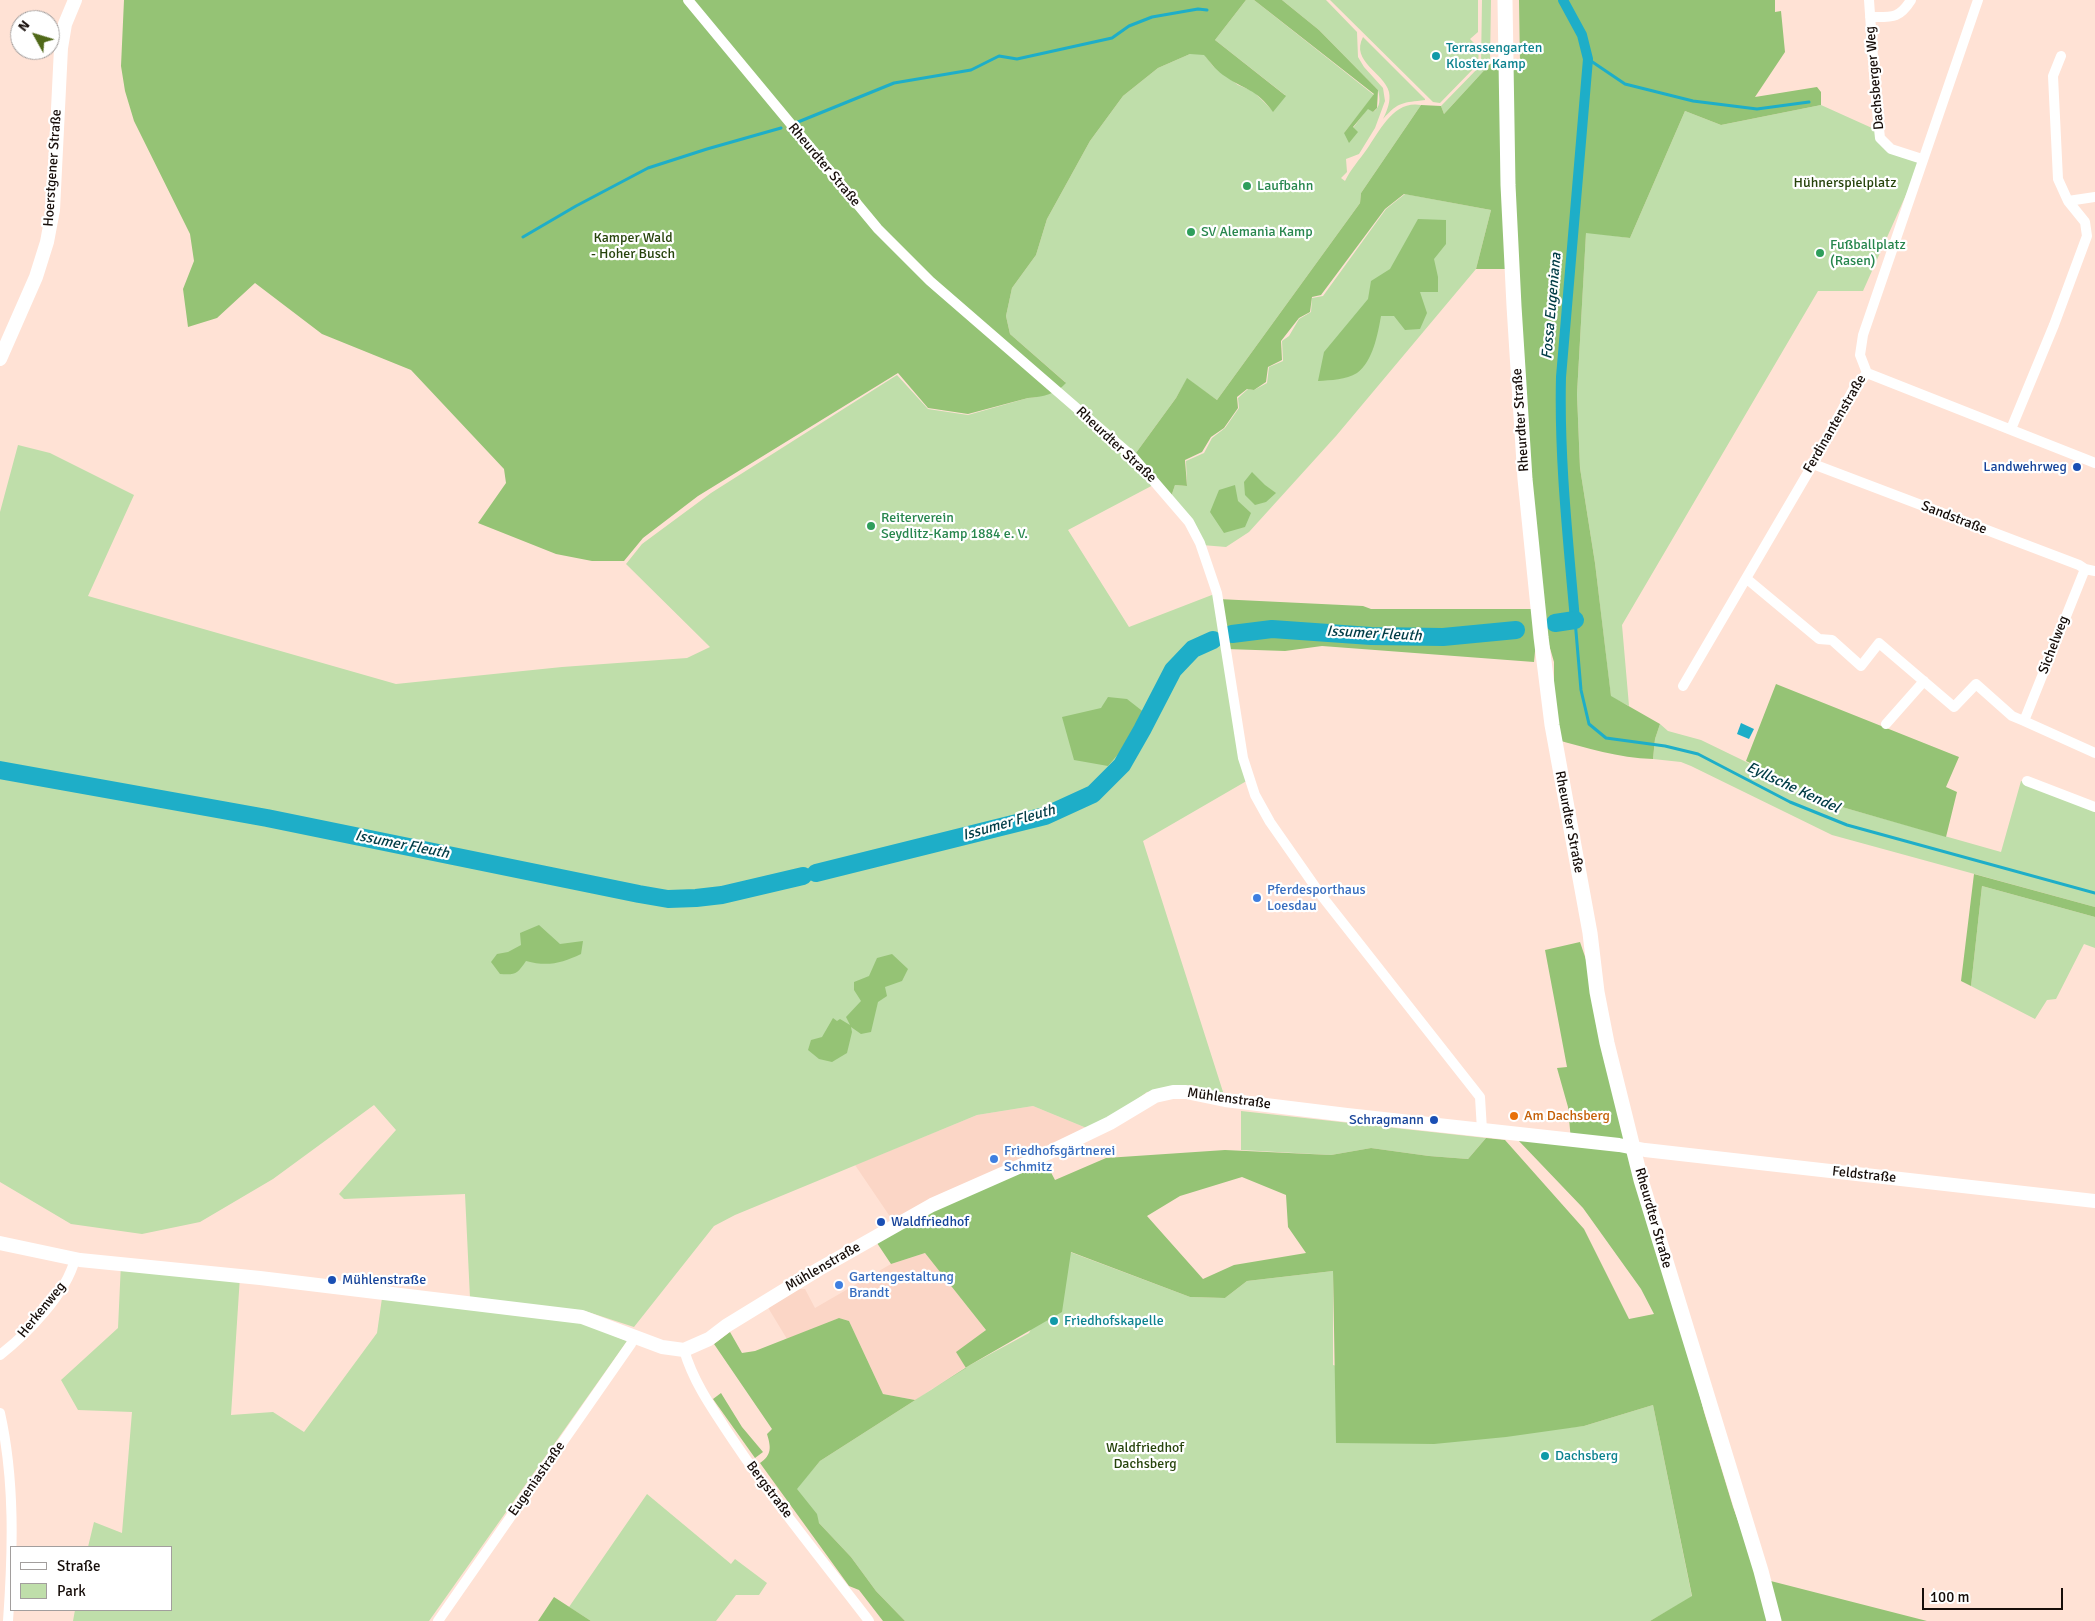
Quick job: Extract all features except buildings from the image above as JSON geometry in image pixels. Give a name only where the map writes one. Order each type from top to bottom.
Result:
[{"type":"main road","name":"Rheurdter Straße","points":[[1505,0],[1508,185],[1525,478],[1552,725],[1590,933],[1597,992],[1607,1043],[1633,1148],[1685,1327],[1761,1571],[1774,1621]]},
{"type":"street","name":"Hoerstgener Straße","points":[[0,359],[36,277],[48,234],[53,210],[61,48],[65,24],[75,0]]},
{"type":"street","name":"Rheurdter Straße","points":[[688,0],[878,229],[930,281],[1133,457],[1189,522],[1200,543],[1217,593],[1243,758],[1255,795],[1270,822],[1321,895],[1480,1097],[1482,1130]]},
{"type":"street","name":"Dachsberger Weg","points":[[1869,0],[1880,138],[1891,150],[1922,159]]},
{"type":"street","points":[[1870,18],[1892,17],[1904,12],[1911,0]]},
{"type":"street","name":"Ferdinantenstraße","points":[[1683,686],[1747,579],[1853,390],[1867,373],[1860,355],[1863,335],[1978,0]]},
{"type":"street","points":[[2011,429],[2054,325],[2087,236],[2085,222],[2068,201],[2058,179],[2053,76],[2061,56]]},
{"type":"street","points":[[2068,201],[2095,197]]},
{"type":"street","points":[[1867,373],[2095,463]]},
{"type":"street","name":"Sandstraße","points":[[1813,464],[2090,570]]},
{"type":"street","name":"Sichelweg","points":[[2024,722],[2090,570]]},
{"type":"street","points":[[1747,579],[1819,639],[1832,640],[1861,666],[1880,644],[1954,707],[1976,684],[2012,716],[2095,752]]},
{"type":"street","points":[[1886,724],[1924,681]]},
{"type":"street","points":[[2027,781],[2095,807]]},
{"type":"street","name":"Mühlenstraße","points":[[684,1350],[709,1339],[726,1326],[819,1269],[932,1205],[1025,1164],[1120,1118],[1144,1101],[1156,1096],[1186,1092],[1234,1101],[1633,1148]]},
{"type":"street","name":"Feldstraße","points":[[1633,1148],[2095,1201]]},
{"type":"street","points":[[0,1243],[75,1259],[260,1278],[582,1317],[662,1347],[684,1350]]},
{"type":"street","name":"Herkenweg","points":[[0,1355],[17,1341],[43,1312],[72,1272],[75,1259]]},
{"type":"street","name":"Eugeniastraße","points":[[438,1621],[620,1360],[634,1336]]},
{"type":"street","name":"Bergstraße","points":[[684,1350],[703,1395],[748,1463],[869,1621]]},
{"type":"street","points":[[0,1413],[10,1471],[11,1546]]},
{"type":"street","points":[[8,1621],[10,1596]]},
{"type":"shaded area","points":[[1033,1106],[1089,1129],[893,1221],[855,1165],[977,1115]]},
{"type":"shaded area","points":[[925,1253],[986,1330],[957,1352],[966,1367],[915,1400],[883,1394],[849,1321],[839,1318],[787,1339],[767,1306],[798,1289],[805,1289],[815,1308],[891,1264]]},
{"type":"green space","name":"Kamper Wald - Hoher Busch","points":[[124,0],[1246,0],[1215,40],[1286,96],[1273,112],[1261,98],[1220,73],[1204,55],[1190,54],[1158,68],[1123,96],[1090,141],[1047,219],[1036,255],[1012,288],[1006,316],[1010,334],[1066,383],[1058,390],[1044,396],[1028,398],[968,414],[928,408],[898,373],[698,496],[643,538],[624,561],[592,561],[556,554],[478,523],[506,483],[504,469],[411,370],[322,334],[255,283],[217,318],[188,327],[183,289],[194,261],[190,234],[134,121],[125,91],[121,66]]},
{"type":"green space","points":[[1246,0],[1254,0],[1374,95],[1344,133],[1353,128],[1368,108],[1373,112],[1376,110],[1379,102],[1378,90],[1319,30],[1282,0],[1326,0],[1357,32],[1358,57],[1364,67],[1383,88],[1385,101],[1375,128],[1359,154],[1346,159],[1347,172],[1341,178],[1345,181],[1383,125],[1395,112],[1403,107],[1421,105],[1361,193],[1360,203],[1217,400],[1187,379],[1176,398],[1133,457],[1157,483],[1068,530],[1129,627],[1217,593],[1250,779],[1143,841],[1224,1095],[1192,1085],[1147,1092],[1107,1121],[1089,1129],[1033,1106],[977,1115],[735,1215],[714,1226],[634,1327],[585,1311],[470,1298],[465,1194],[344,1199],[339,1194],[396,1130],[374,1105],[273,1179],[200,1222],[142,1234],[71,1224],[0,1182],[0,512],[18,445],[50,453],[134,495],[88,596],[396,684],[562,667],[687,658],[710,647],[626,564],[642,544],[711,493],[897,375],[928,409],[968,415],[1037,397],[1065,382],[1010,334],[1006,316],[1012,288],[1036,255],[1047,219],[1090,141],[1123,96],[1158,68],[1190,54],[1204,54],[1213,66],[1238,85],[1253,91],[1273,111],[1285,95],[1215,40]]},
{"type":"green space","points":[[1254,0],[1282,0],[1319,30],[1378,90],[1377,108],[1373,112],[1368,109],[1353,127],[1358,132],[1349,143],[1344,133],[1374,94]]},
{"type":"green space","name":"Terrassengarten Kloster Kamp","points":[[1330,0],[1478,0],[1478,32],[1470,39],[1479,48],[1478,64],[1440,103],[1433,102]]},
{"type":"green space","points":[[1482,0],[1491,0],[1490,64],[1444,114],[1441,106],[1481,65]]},
{"type":"green space","points":[[1519,0],[1775,0],[1775,12],[1781,11],[1785,52],[1755,97],[1817,87],[1821,92],[1821,105],[1721,125],[1685,111],[1630,238],[1586,233],[1577,394],[1580,468],[1595,563],[1611,696],[1660,724],[1655,739],[1653,759],[1615,755],[1554,739],[1554,662],[1539,610],[1534,662],[1322,646],[1285,651],[1226,649],[1218,599],[1363,606],[1371,609],[1539,609],[1513,269],[1476,269],[1491,210],[1404,194],[1385,209],[1321,295],[1312,297],[1310,312],[1299,318],[1281,341],[1282,360],[1268,367],[1266,382],[1254,390],[1247,389],[1237,397],[1238,408],[1224,428],[1211,437],[1202,452],[1185,460],[1187,486],[1175,485],[1169,498],[1133,457],[1176,398],[1187,378],[1217,400],[1360,203],[1361,193],[1421,105],[1441,106],[1444,114],[1490,64],[1520,64]]},
{"type":"green space","points":[[1363,37],[1425,100],[1402,104],[1393,109],[1383,119],[1389,102],[1389,92],[1381,78],[1364,60],[1360,46]]},
{"type":"green space","name":"Hühnerspielplatz","points":[[1821,105],[1878,131],[1893,149],[1922,159],[1863,291],[1818,291],[1622,625],[1629,706],[1611,697],[1595,563],[1580,468],[1577,394],[1586,232],[1630,238],[1685,111],[1721,125]]},
{"type":"green space","points":[[1405,194],[1491,210],[1476,269],[1336,436],[1249,532],[1226,547],[1202,545],[1169,498],[1175,485],[1187,486],[1186,461],[1204,453],[1212,438],[1225,428],[1239,408],[1238,398],[1248,389],[1254,390],[1267,383],[1269,367],[1283,361],[1282,341],[1289,336],[1299,319],[1311,312],[1312,298],[1323,296],[1386,209]]},
{"type":"green space","points":[[1418,219],[1446,220],[1446,244],[1434,259],[1438,277],[1438,292],[1420,292],[1427,313],[1420,329],[1405,330],[1394,316],[1381,316],[1374,347],[1363,368],[1348,377],[1318,381],[1324,352],[1368,299],[1371,281],[1390,269]]},
{"type":"green space","points":[[1252,472],[1276,493],[1266,502],[1255,505],[1245,495],[1244,482]]},
{"type":"green space","points":[[1235,485],[1238,501],[1251,513],[1245,527],[1224,533],[1210,512],[1219,490]]},
{"type":"green space","points":[[1776,684],[1959,757],[1946,787],[1957,792],[1946,837],[1835,805],[1746,761]]},
{"type":"green space","points":[[1108,697],[1127,699],[1150,717],[1108,766],[1074,760],[1062,717],[1101,708]]},
{"type":"green space","points":[[1660,724],[1668,731],[1701,740],[1835,805],[2001,852],[2021,781],[2095,810],[2095,907],[1832,835],[1691,766],[1681,762],[1653,759],[1655,739]]},
{"type":"green space","points":[[1974,874],[2095,907],[2095,917],[1982,886],[1971,986],[1961,981]]},
{"type":"green space","points":[[1982,886],[2095,917],[2095,948],[2084,944],[2056,999],[2047,1000],[2035,1019],[1971,986]]},
{"type":"green space","points":[[539,925],[560,944],[583,941],[581,954],[567,960],[548,964],[526,961],[516,973],[500,974],[491,962],[497,954],[508,952],[521,945],[520,933]]},
{"type":"green space","points":[[1580,942],[1597,992],[1704,1412],[1733,1507],[1759,1578],[1927,1621],[1650,1621],[1692,1596],[1653,1405],[1584,1426],[1506,1437],[1434,1444],[1336,1443],[1333,1271],[1247,1281],[1225,1298],[1190,1297],[1071,1252],[1062,1312],[966,1368],[956,1352],[986,1330],[925,1253],[891,1264],[877,1243],[941,1207],[1045,1161],[1055,1180],[1106,1158],[1225,1150],[1331,1155],[1371,1148],[1468,1159],[1486,1138],[1505,1140],[1584,1229],[1629,1319],[1654,1314],[1641,1289],[1583,1208],[1518,1140],[1571,1141],[1568,1107],[1557,1068],[1567,1067],[1545,950]],"holes":[[[1242,1177],[1286,1195],[1288,1227],[1306,1253],[1234,1265],[1203,1279],[1147,1216],[1180,1196]]]},
{"type":"green space","points":[[892,954],[908,969],[902,981],[885,987],[887,996],[878,1002],[871,1032],[861,1034],[851,1027],[852,1032],[847,1053],[832,1062],[819,1059],[808,1050],[811,1040],[822,1037],[833,1018],[837,1021],[840,1019],[850,1025],[846,1017],[861,1001],[854,990],[854,982],[869,976],[877,958]]},
{"type":"green space","points":[[1241,1111],[1486,1138],[1468,1159],[1371,1148],[1331,1155],[1241,1150]]},
{"type":"green space","name":"Waldfriedhof Dachsberg","points":[[1070,1252],[1190,1297],[1225,1298],[1247,1281],[1333,1271],[1333,1365],[1564,1428],[1584,1426],[1653,1405],[1692,1597],[1650,1621],[905,1621],[876,1591],[851,1557],[819,1523],[796,1489],[820,1461],[970,1365],[1029,1333]]},
{"type":"green space","points":[[121,1263],[240,1276],[231,1415],[273,1412],[304,1432],[377,1333],[382,1298],[577,1321],[627,1341],[429,1621],[73,1621],[75,1611],[172,1611],[172,1546],[88,1546],[94,1522],[122,1533],[132,1412],[78,1410],[61,1380],[118,1328]]},
{"type":"green space","points":[[839,1318],[849,1321],[883,1394],[915,1400],[931,1390],[820,1461],[797,1489],[817,1514],[819,1523],[851,1557],[876,1591],[905,1621],[883,1621],[859,1590],[849,1586],[760,1463],[769,1454],[770,1447],[767,1434],[772,1429],[714,1344],[730,1332],[742,1353],[755,1351]]},
{"type":"green space","points":[[721,1393],[742,1427],[763,1452],[755,1458],[713,1399]]},
{"type":"green space","points":[[647,1494],[731,1564],[735,1559],[767,1583],[759,1595],[736,1595],[716,1621],[591,1621],[569,1607]]},
{"type":"green space","points":[[554,1597],[591,1621],[538,1621]]},
{"type":"water","points":[[1741,723],[1754,729],[1749,739],[1737,734]]},
{"type":"waterway","name":"Fossa Eugeniana","points":[[1563,0],[1582,35],[1588,59],[1561,377],[1563,468],[1575,620]]},
{"type":"waterway","points":[[798,122],[894,83],[971,70],[999,56],[1017,59],[1112,38],[1129,26],[1152,17],[1198,9],[1207,10]]},
{"type":"waterway","points":[[1588,59],[1625,84],[1693,101],[1757,109],[1809,102]]},
{"type":"waterway","points":[[523,237],[576,206],[648,168],[781,128]]},
{"type":"waterway","name":"Eyllsche Kendel","points":[[1575,620],[1581,690],[1589,724],[1606,738],[1665,746],[1698,754],[1790,802],[1847,825],[2095,893]]},
{"type":"waterway","name":"Issumer Fleuth","points":[[1555,623],[1575,620]]},
{"type":"waterway","name":"Issumer Fleuth","points":[[1232,634],[1272,629],[1371,636],[1443,637],[1516,630]]},
{"type":"waterway","name":"Issumer Fleuth","points":[[816,873],[1045,816],[1093,794],[1122,765],[1173,670],[1193,649],[1213,640]]},
{"type":"waterway","name":"Issumer Fleuth","points":[[0,770],[267,818],[668,899],[722,895],[803,876]]},
{"type":"place","name":"Terrassengarten Kloster Kamp","points":[[1436,56]]},
{"type":"place","name":"Laufbahn","points":[[1247,186]]},
{"type":"place","name":"SV Alemania Kamp","points":[[1191,232]]},
{"type":"place","name":"Fußballplatz (Rasen)","points":[[1820,253]]},
{"type":"place","name":"Landwehrweg","points":[[2077,467]]},
{"type":"place","name":"Reiterverein Seydlitz-Kamp 1884 e. V.","points":[[871,526]]},
{"type":"place","name":"Pferdesporthaus Loesdau","points":[[1257,898]]},
{"type":"place","name":"Am Dachsberg","points":[[1514,1116]]},
{"type":"place","name":"Schragmann","points":[[1434,1120]]},
{"type":"place","name":"Friedhofsgärtnerei Schmitz","points":[[994,1159]]},
{"type":"place","name":"Waldfriedhof","points":[[881,1222]]},
{"type":"place","name":"Mühlenstraße","points":[[332,1280]]},
{"type":"place","name":"Gartengestaltung Brandt","points":[[839,1285]]},
{"type":"place","name":"Friedhofskapelle","points":[[1054,1321]]},
{"type":"place","name":"Dachsberg","points":[[1545,1456]]}]
